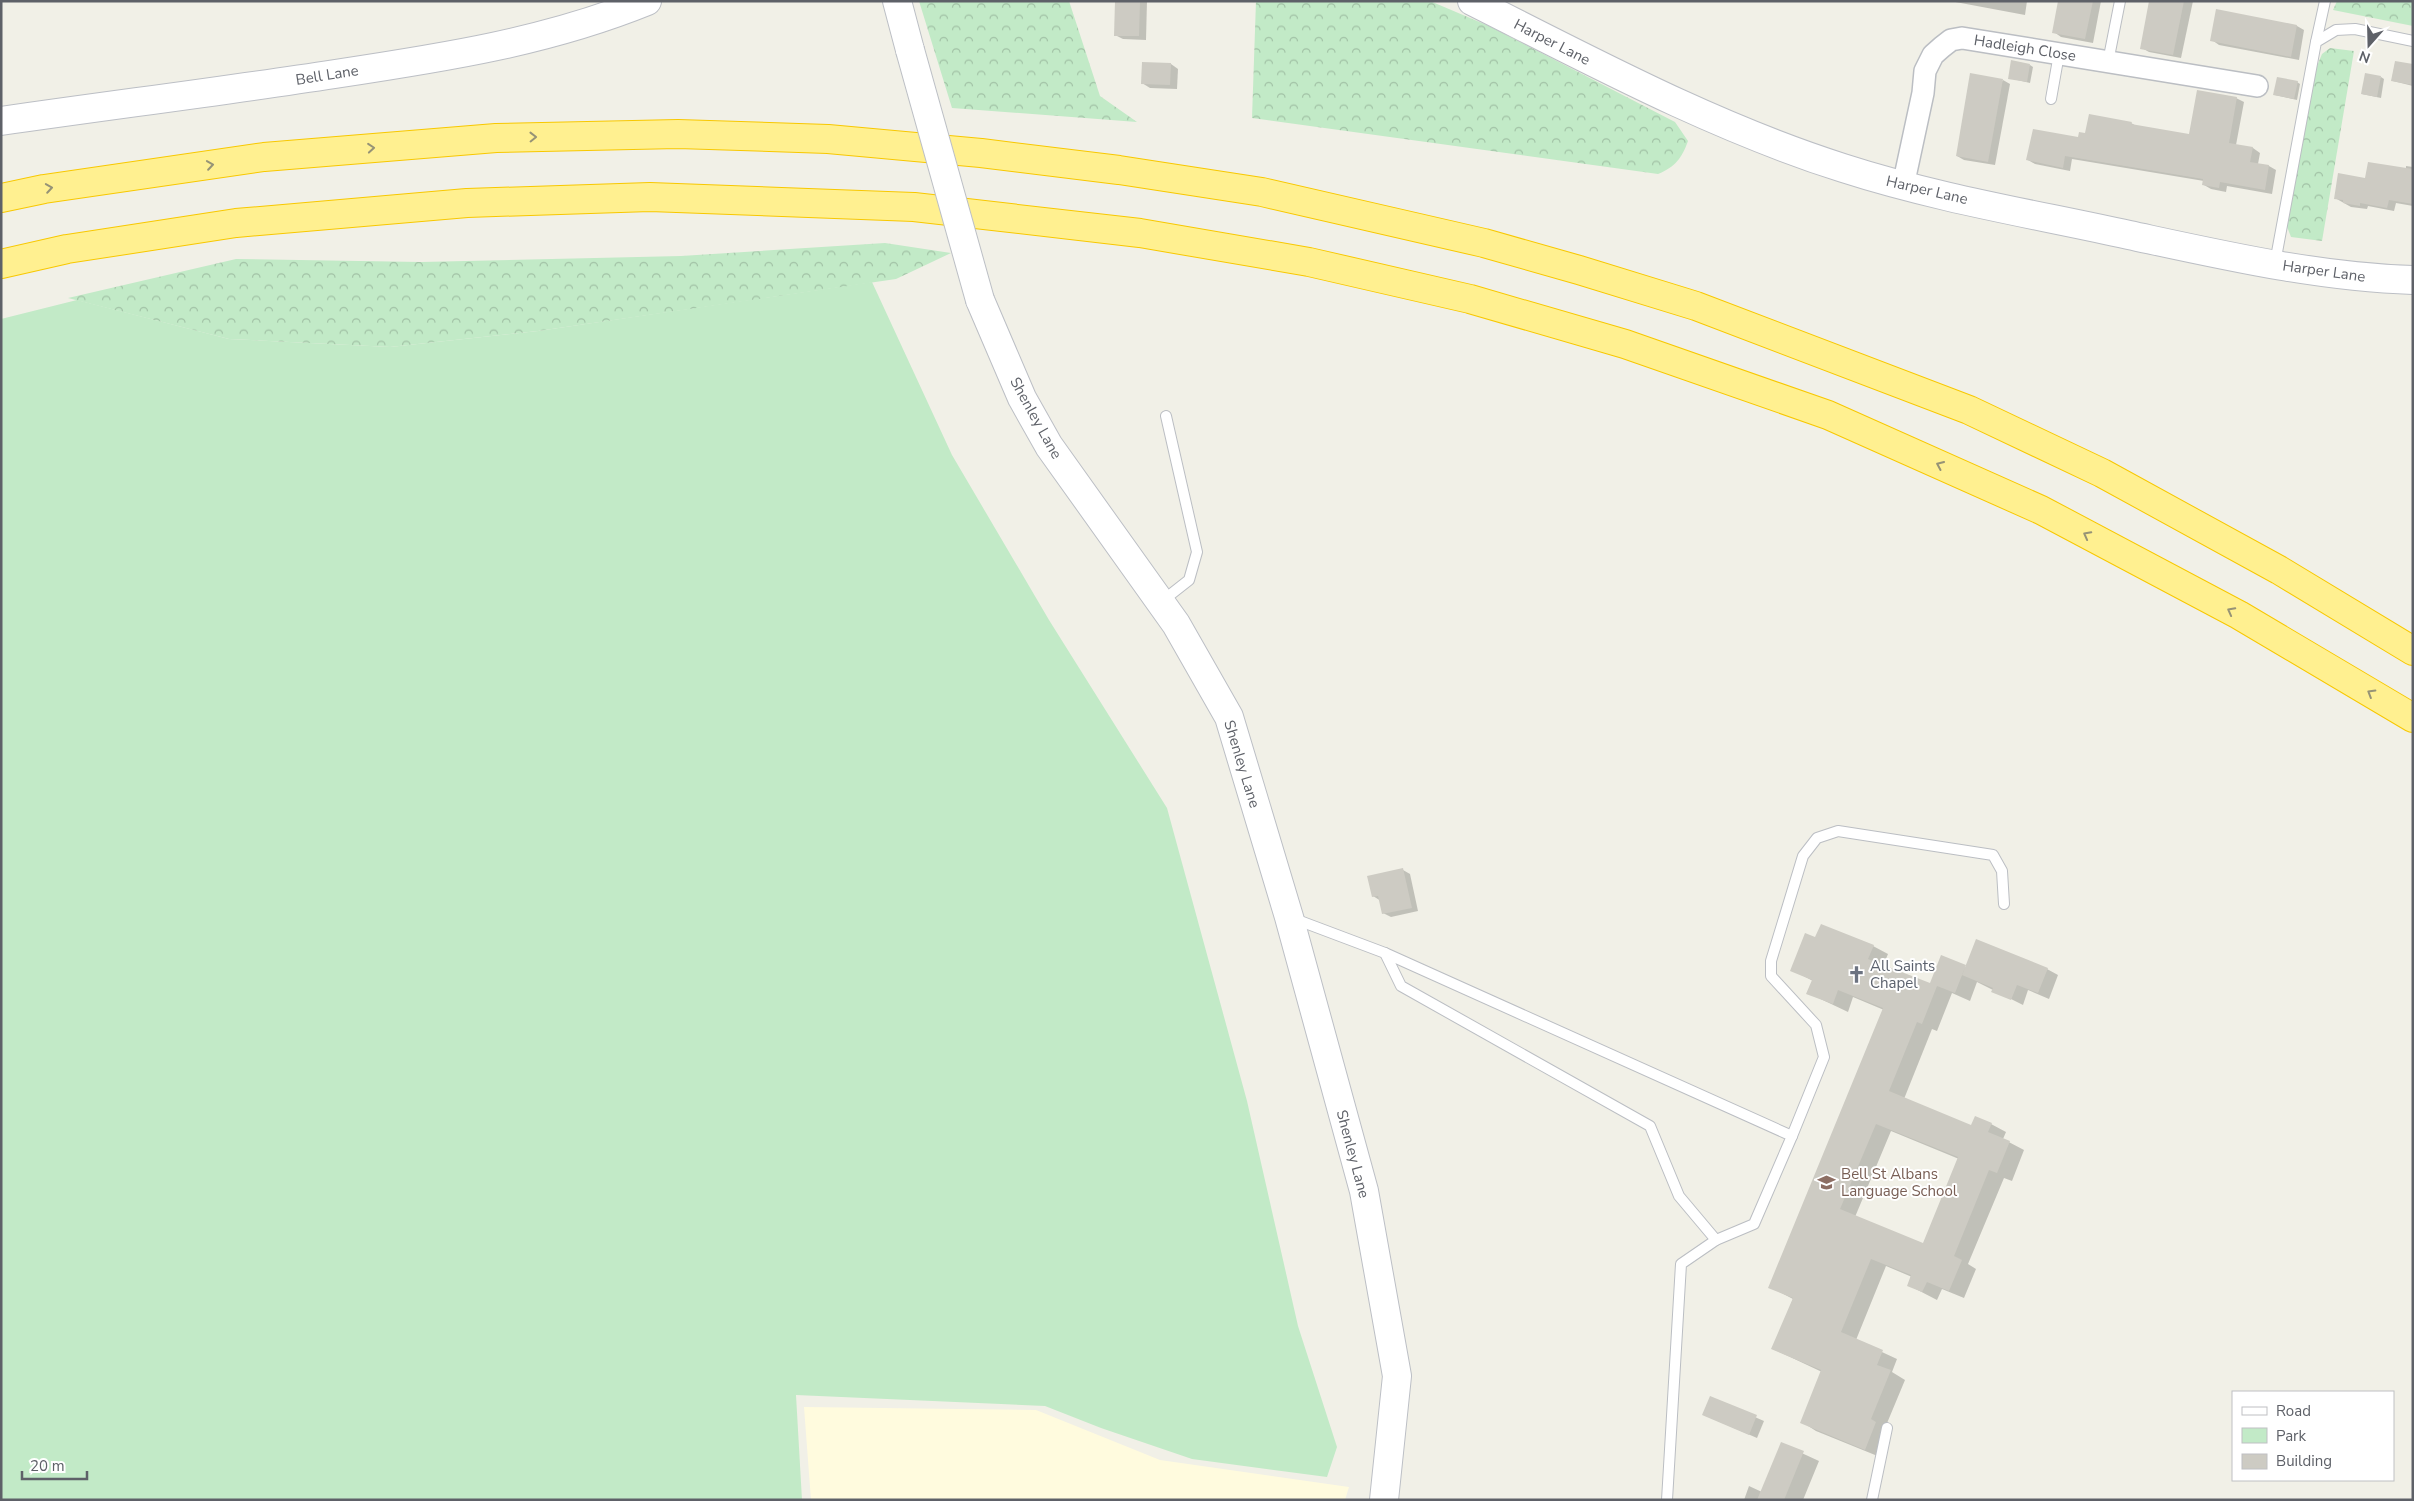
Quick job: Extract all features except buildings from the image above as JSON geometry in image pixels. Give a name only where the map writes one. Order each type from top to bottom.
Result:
[{"type":"highway","points":[[1,198],[44,189],[264,157],[496,138],[678,134],[828,139],[980,152],[1119,170],[1262,192],[1484,243],[1580,270],[1696,306],[1969,410],[2102,473],[2279,570],[2413,651]]},
{"type":"highway","points":[[1,264],[67,249],[236,223],[467,203],[650,196],[914,207],[1140,233],[1309,262],[1470,299],[1616,342],[1828,415],[2041,510],[2239,615],[2413,718]]},
{"type":"main road","name":"Bell Lane","points":[[1,121],[441,58],[527,41],[604,18],[647,1]]},
{"type":"main road","name":"Shenley Lane","points":[[897,1],[980,300],[1022,398],[1049,446],[1176,624],[1229,717],[1289,917],[1364,1191],[1397,1376],[1384,1500]]},
{"type":"main road","name":"Harper Lane","points":[[1472,1],[1615,73],[1712,119],[1789,150],[1903,186],[2275,264],[2340,274],[2413,280]]},
{"type":"street","name":"Hadleigh Close","points":[[1903,186],[1923,93],[1925,71],[1933,56],[1951,40],[1962,38],[2256,86]]},
{"type":"lane","points":[[2108,62],[2120,1]]},
{"type":"lane","points":[[2275,264],[2325,1]]},
{"type":"lane","points":[[2316,42],[2336,30],[2355,29],[2413,41]]},
{"type":"lane","points":[[2051,99],[2059,54]]},
{"type":"lane","points":[[1160,603],[1189,580],[1198,552],[1166,416]]},
{"type":"lane","points":[[1668,1500],[1681,1264],[1716,1240],[1754,1224],[1824,1057],[1816,1025],[1771,976],[1771,961],[1804,856],[1817,838],[1838,831],[1993,855],[2002,871],[2004,904]]},
{"type":"lane","points":[[1289,917],[1385,954],[1792,1136]]},
{"type":"lane","points":[[1385,954],[1401,986],[1650,1126],[1679,1196],[1716,1240]]},
{"type":"lane","points":[[1872,1500],[1887,1428]]},
{"type":"shaded area","points":[[804,1407],[1036,1410],[1160,1460],[1349,1487],[1345,1500],[811,1500]]},
{"type":"green space","points":[[919,1],[1069,1],[1100,96],[1137,122],[952,108]]},
{"type":"green space","points":[[1256,1],[1430,1],[1489,26],[1675,122],[1688,141],[1677,161],[1658,174],[1252,118]]},
{"type":"green space","points":[[2337,1],[2413,1],[2413,26],[2333,10]]},
{"type":"green space","points":[[2330,48],[2354,51],[2322,241],[2291,237],[2286,224],[2317,66],[2322,54]]},
{"type":"green space","points":[[885,243],[951,253],[896,279],[538,331],[390,347],[229,339],[68,298],[236,259],[421,262],[681,256]]},
{"type":"green space","points":[[872,282],[952,455],[1049,620],[1167,808],[1247,1101],[1298,1326],[1337,1447],[1327,1477],[1192,1459],[1101,1428],[1045,1406],[796,1395],[802,1500],[1,1500],[1,319],[77,300],[229,339],[390,347],[538,331]]},
{"type":"place","name":"All Saints Chapel","points":[[1856,975]]},
{"type":"place","name":"Bell St Albans Language School","points":[[1827,1183]]}]
